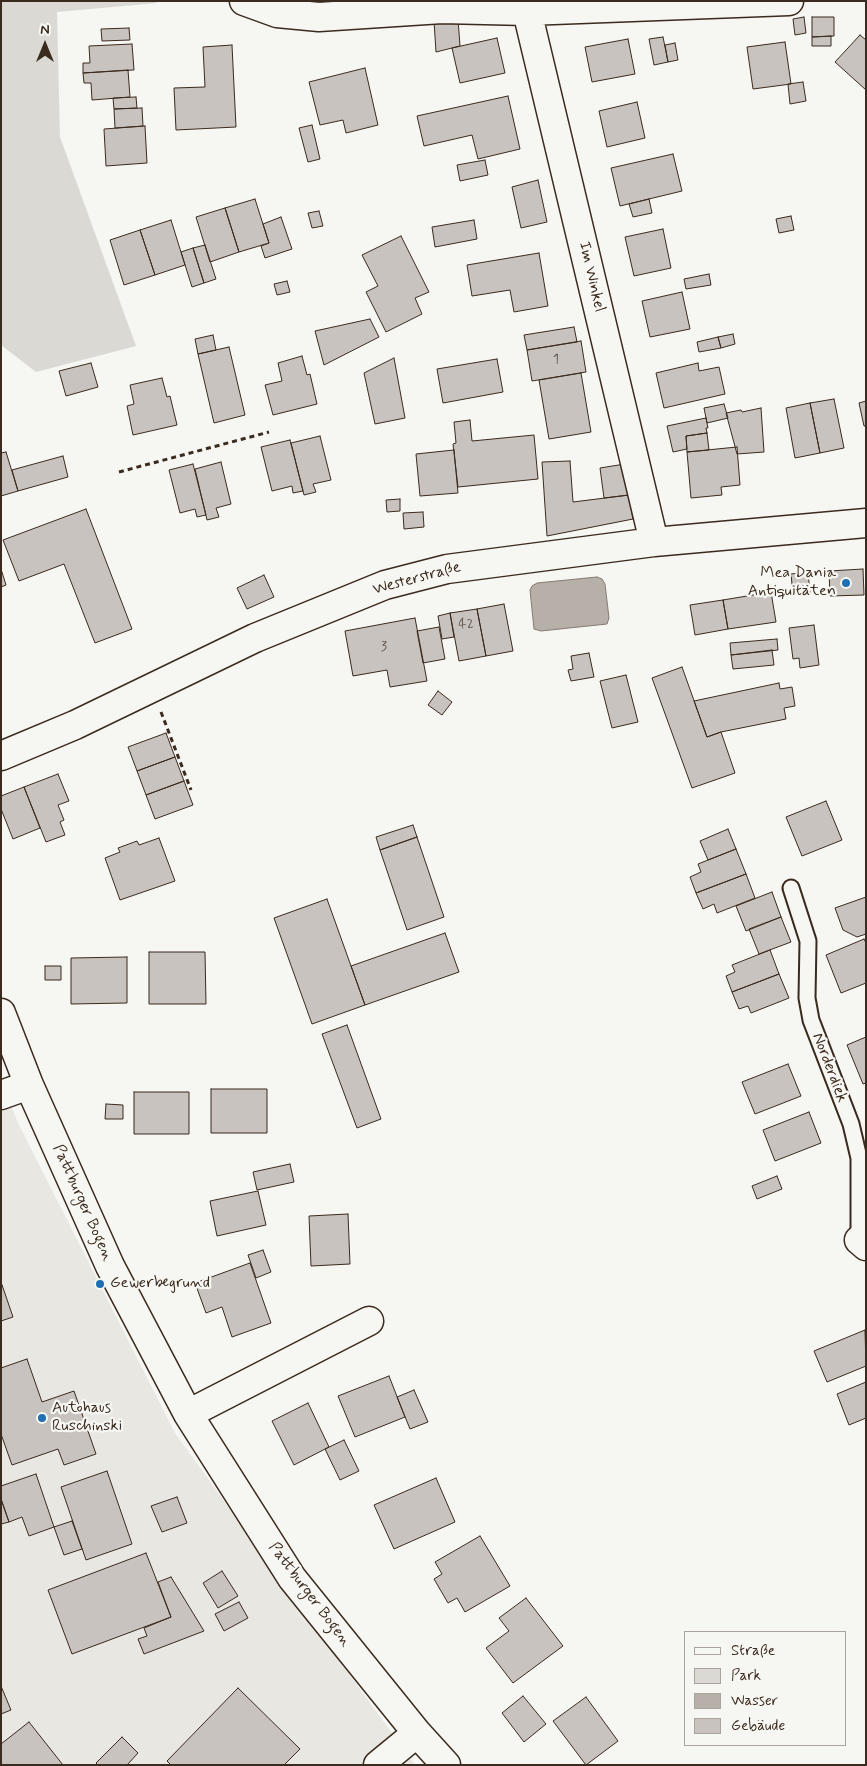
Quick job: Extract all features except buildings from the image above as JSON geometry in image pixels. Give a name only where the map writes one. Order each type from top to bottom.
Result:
[{"type":"street","points":[[244,1],[277,13],[319,17],[451,5],[527,11],[789,1]]},
{"type":"street","name":"Im Winkel","points":[[527,11],[654,542]]},
{"type":"street","name":"Westerstraße","points":[[1,756],[75,725],[255,638],[385,585],[447,569],[654,542],[866,523]]},
{"type":"street","name":"Pattburger Bogen","points":[[1,1013],[29,1085],[110,1266],[188,1414],[292,1578],[417,1733],[446,1765]]},
{"type":"street","points":[[1,1095],[29,1085]]},
{"type":"street","points":[[188,1414],[369,1321]]},
{"type":"street","points":[[378,1765],[417,1733]]},
{"type":"lane","name":"Norderdiek","points":[[791,888],[808,941],[807,998],[811,1020],[850,1124],[858,1158],[862,1243]]},
{"type":"path","points":[[119,472],[269,432]]},
{"type":"path","points":[[152,688],[191,790]]},
{"type":"shaded area","points":[[1,1082],[19,1125],[175,1433],[415,1765],[1,1765]]},
{"type":"green space","points":[[1,1],[156,1],[157,3],[57,12],[60,137],[136,346],[36,372],[1,345]]},
{"type":"water","points":[[597,577],[602,579],[605,584],[609,618],[607,624],[541,631],[534,629],[530,590],[532,586],[537,583]]},
{"type":"place","name":"Mea Dania Antiquitäten","points":[[846,583]]},
{"type":"place","name":"Gewerbegrund","points":[[100,1284]]},
{"type":"place","name":"Autohaus Ruschinski","points":[[42,1418]]}]
